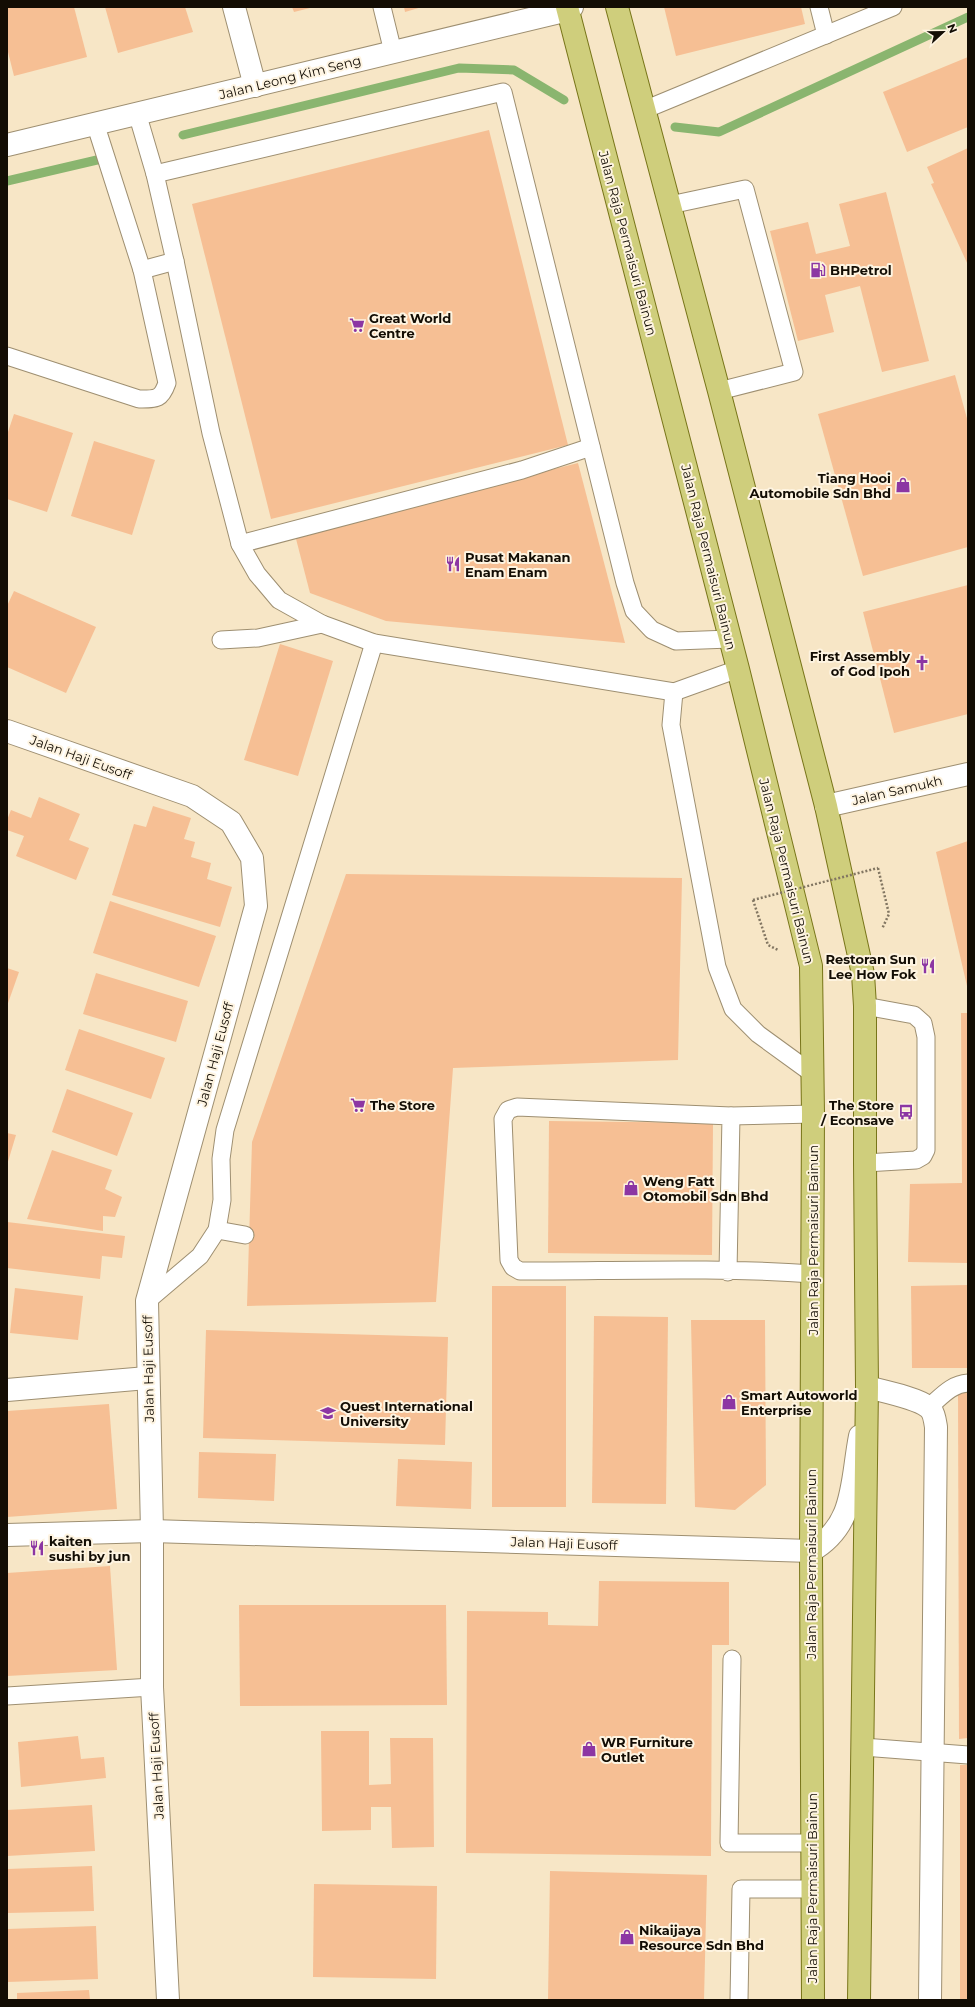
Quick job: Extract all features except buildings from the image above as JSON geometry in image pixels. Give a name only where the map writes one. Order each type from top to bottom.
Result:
[{"type":"main road","points":[[617,7],[719,391],[826,806],[863,974],[865,1006],[867,1395],[859,2000]]},
{"type":"main road","name":"Jalan Raja Permaisuri Bainun","points":[[569,8],[738,669],[811,966],[813,1074],[811,1551],[813,2000]]},
{"type":"street","points":[[234,7],[255,86]]},
{"type":"street","name":"Jalan Leong Kim Seng","points":[[7,145],[255,86],[569,8]]},
{"type":"street","name":"Jalan Haji Eusoff","points":[[7,731],[192,796],[231,822],[252,858],[256,906],[147,1301],[147,1378],[152,1531],[152,1687],[168,2000]]},
{"type":"street","name":"Jalan Samukh","points":[[826,806],[968,774]]},
{"type":"street","points":[[7,1390],[147,1378]]},
{"type":"street","points":[[811,1551],[824,1543],[835,1532],[845,1517],[867,1395],[921,1403],[929,1407],[936,1427],[930,2000]]},
{"type":"street","points":[[7,1535],[152,1531]]},
{"type":"street","name":"Jalan Haji Eusoff","points":[[152,1531],[811,1551]]},
{"type":"lane","points":[[382,7],[393,52]]},
{"type":"lane","points":[[819,7],[826,35]]},
{"type":"lane","points":[[644,110],[893,7]]},
{"type":"lane","points":[[155,174],[503,92],[624,583],[634,611],[652,630],[676,641],[730,639]]},
{"type":"lane","points":[[137,113],[155,174],[211,433],[240,544],[257,574],[279,600],[322,624],[374,644],[674,692],[738,669]]},
{"type":"lane","points":[[7,356],[139,399],[155,399],[163,393],[167,383],[142,270],[95,123]]},
{"type":"lane","points":[[670,204],[744,189],[792,364],[794,372],[719,391]]},
{"type":"lane","points":[[142,270],[175,261]]},
{"type":"lane","points":[[240,544],[522,470],[591,447]]},
{"type":"lane","points":[[221,640],[258,638],[322,624]]},
{"type":"lane","points":[[147,1301],[200,1256],[217,1230],[222,1200],[221,1159],[225,1130],[374,644]]},
{"type":"lane","points":[[674,692],[671,724],[717,967],[733,1009],[758,1034],[813,1074]]},
{"type":"lane","points":[[865,1006],[914,1015],[923,1024],[926,1038],[926,1143],[923,1156],[916,1160],[865,1163]]},
{"type":"lane","points":[[813,1114],[731,1116],[517,1107],[508,1110],[503,1119],[509,1260],[513,1267],[520,1271],[767,1271],[813,1274]]},
{"type":"lane","points":[[728,1272],[731,1116]]},
{"type":"lane","points":[[217,1230],[245,1235]]},
{"type":"lane","points":[[929,1407],[951,1388],[960,1384],[968,1383]]},
{"type":"lane","points":[[732,1659],[728,1844],[812,1842]]},
{"type":"lane","points":[[7,1696],[152,1687]]},
{"type":"lane","points":[[863,1747],[968,1756]]},
{"type":"lane","points":[[739,2000],[741,1889],[812,1889]]},
{"type":"path","points":[[768,945],[753,900],[878,868],[889,914]]},
{"type":"waterway","points":[[675,127],[719,132],[968,17]]},
{"type":"waterway","points":[[183,135],[459,68],[514,70],[564,100]]},
{"type":"waterway","points":[[7,181],[97,160]]},
{"type":"place","name":"BHPetrol","points":[[818,270]]},
{"type":"place","name":"Great World Centre","points":[[357,325]]},
{"type":"place","name":"Tiang Hooi Automobile Sdn Bhd","points":[[903,485]]},
{"type":"place","name":"Pusat Makanan Enam Enam","points":[[453,564]]},
{"type":"place","name":"First Assembly of God Ipoh","points":[[922,663]]},
{"type":"place","name":"Restoran Sun Lee How Fok","points":[[928,966]]},
{"type":"place","name":"The Store","points":[[358,1105]]},
{"type":"place","name":"The Store / Econsave","points":[[906,1112]]},
{"type":"place","name":"Weng Fatt Otomobil Sdn Bhd","points":[[631,1188]]},
{"type":"place","name":"Smart Autoworld Enterprise","points":[[729,1402]]},
{"type":"place","name":"Quest International University","points":[[328,1413]]},
{"type":"place","name":"kaiten sushi by jun","points":[[37,1548]]},
{"type":"place","name":"WR Furniture Outlet","points":[[589,1749]]},
{"type":"place","name":"Nikaijaya Resource Sdn Bhd","points":[[627,1937]]}]
